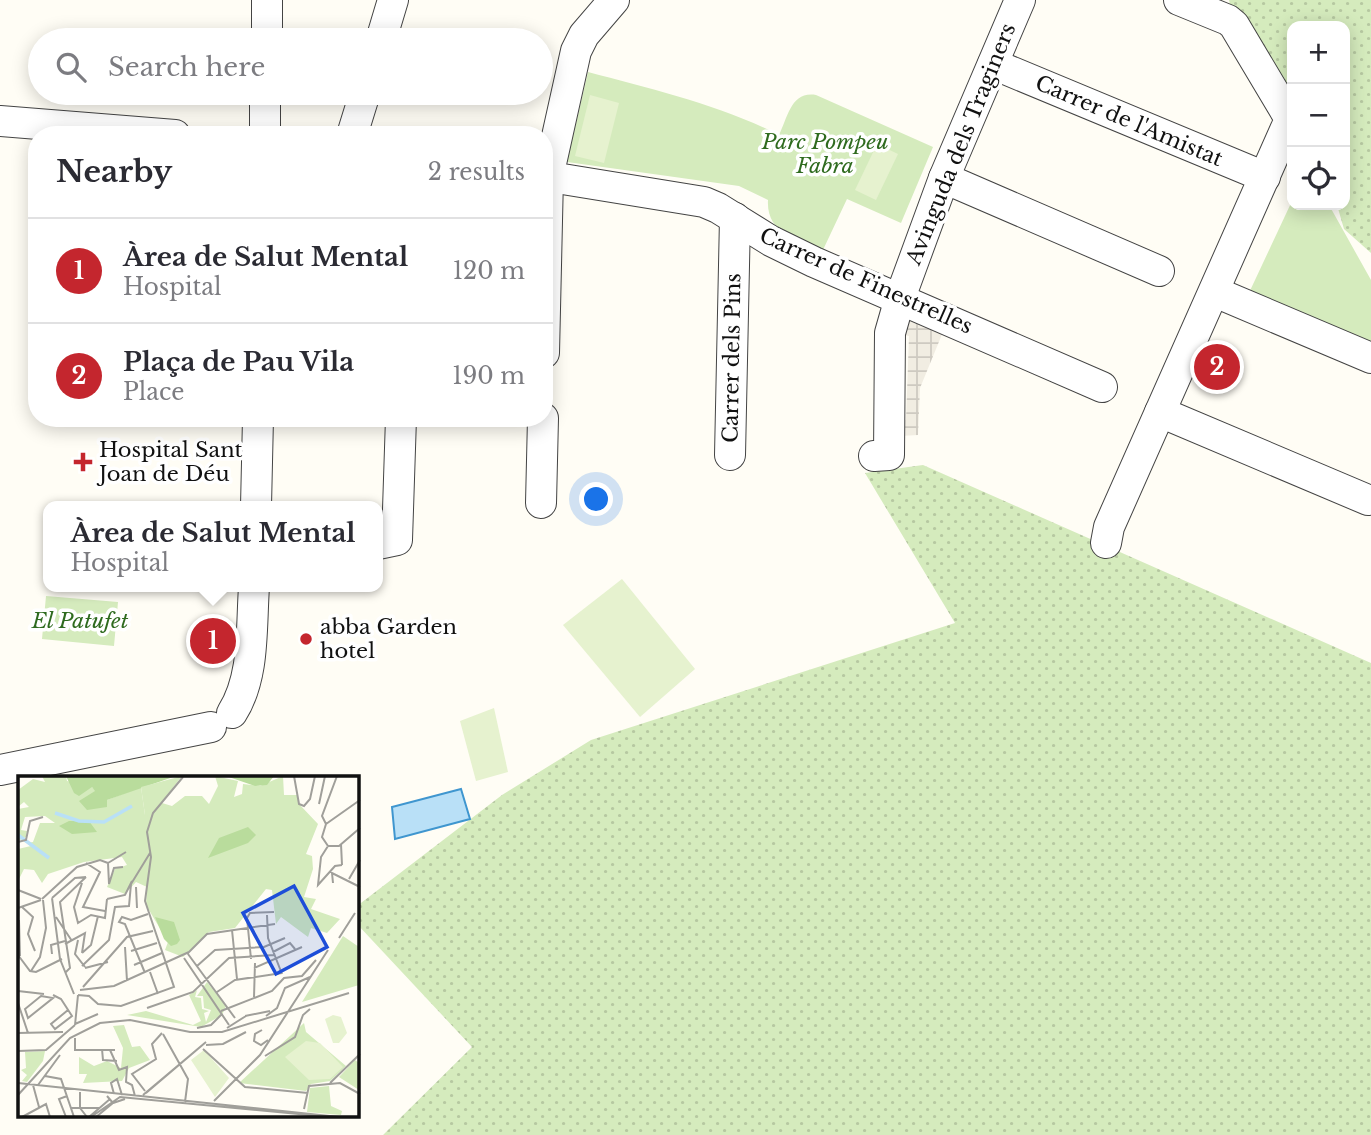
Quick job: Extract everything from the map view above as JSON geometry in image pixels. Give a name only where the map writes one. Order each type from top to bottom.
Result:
[{"type":"street","points":[[267,0],[267,28]]},
{"type":"street","points":[[385,28],[393,0]]},
{"type":"street","points":[[553,148],[576,51],[584,35],[614,0]]},
{"type":"street","name":"Avinguda dels Traginers","points":[[891,455],[890,333],[944,178],[1020,0]]},
{"type":"street","points":[[1106,542],[1109,527],[1290,119],[1234,25],[1179,0]]},
{"type":"street","name":"Carrer de l'Amistat","points":[[993,64],[1265,177]]},
{"type":"street","points":[[265,105],[265,126]]},
{"type":"street","points":[[355,126],[361,105]]},
{"type":"street","points":[[0,121],[62,126]]},
{"type":"street","name":"Carrer de Finestrelles","points":[[553,178],[704,202],[814,262],[1102,387]]},
{"type":"street","points":[[944,178],[1159,271]]},
{"type":"street","name":"Carrer dels Pins","points":[[730,455],[735,218]]},
{"type":"street","points":[[1215,292],[1371,358]]},
{"type":"street","points":[[1160,412],[1368,500]]},
{"type":"street","points":[[256,501],[258,427]]},
{"type":"street","points":[[387,542],[400,427]]},
{"type":"street","points":[[541,503],[543,427]]},
{"type":"street","points":[[0,770],[222,720],[240,701],[248,673],[254,592]]},
{"type":"green space","points":[[1229,0],[1371,0],[1371,253],[1344,229],[1338,210],[1350,210],[1350,21],[1287,21],[1287,105],[1234,25]]},
{"type":"green space","name":"Parc Pompeu Fabra","points":[[588,72],[710,106],[779,135],[796,101],[801,97],[816,95],[933,147],[901,223],[847,199],[822,252],[784,234],[772,220],[768,200],[739,186],[567,162]]},
{"type":"green space","points":[[590,95],[619,103],[604,163],[575,156]]},
{"type":"green space","points":[[877,144],[898,154],[876,200],[855,190]]},
{"type":"green space","points":[[1288,210],[1332,210],[1371,280],[1371,349],[1248,295]]},
{"type":"green space","points":[[923,465],[1371,663],[1371,1135],[383,1135],[472,1047],[359,926],[359,904],[502,795],[591,740],[955,623],[865,473]]},
{"type":"green space","points":[[622,579],[695,669],[640,717],[563,625]]},
{"type":"green space","name":"El Patufet","points":[[46,596],[118,602],[114,646],[42,639]]},
{"type":"green space","points":[[494,708],[508,772],[476,781],[460,721]]},
{"type":"shaded area","points":[[904,318],[945,327],[920,388],[918,435],[900,436],[900,420],[906,420],[909,336],[901,335]]},
{"type":"water","points":[[461,789],[470,819],[395,839],[392,807]]},
{"type":"place","name":"Plaça de Pau Vila","points":[[1217,367]]},
{"type":"place","name":"Hospital Sant Joan de Déu","points":[[83,462]]},
{"type":"place","name":"abba Garden hotel","points":[[306,639]]},
{"type":"place","name":"Àrea de Salut Mental","points":[[213,641]]}]
